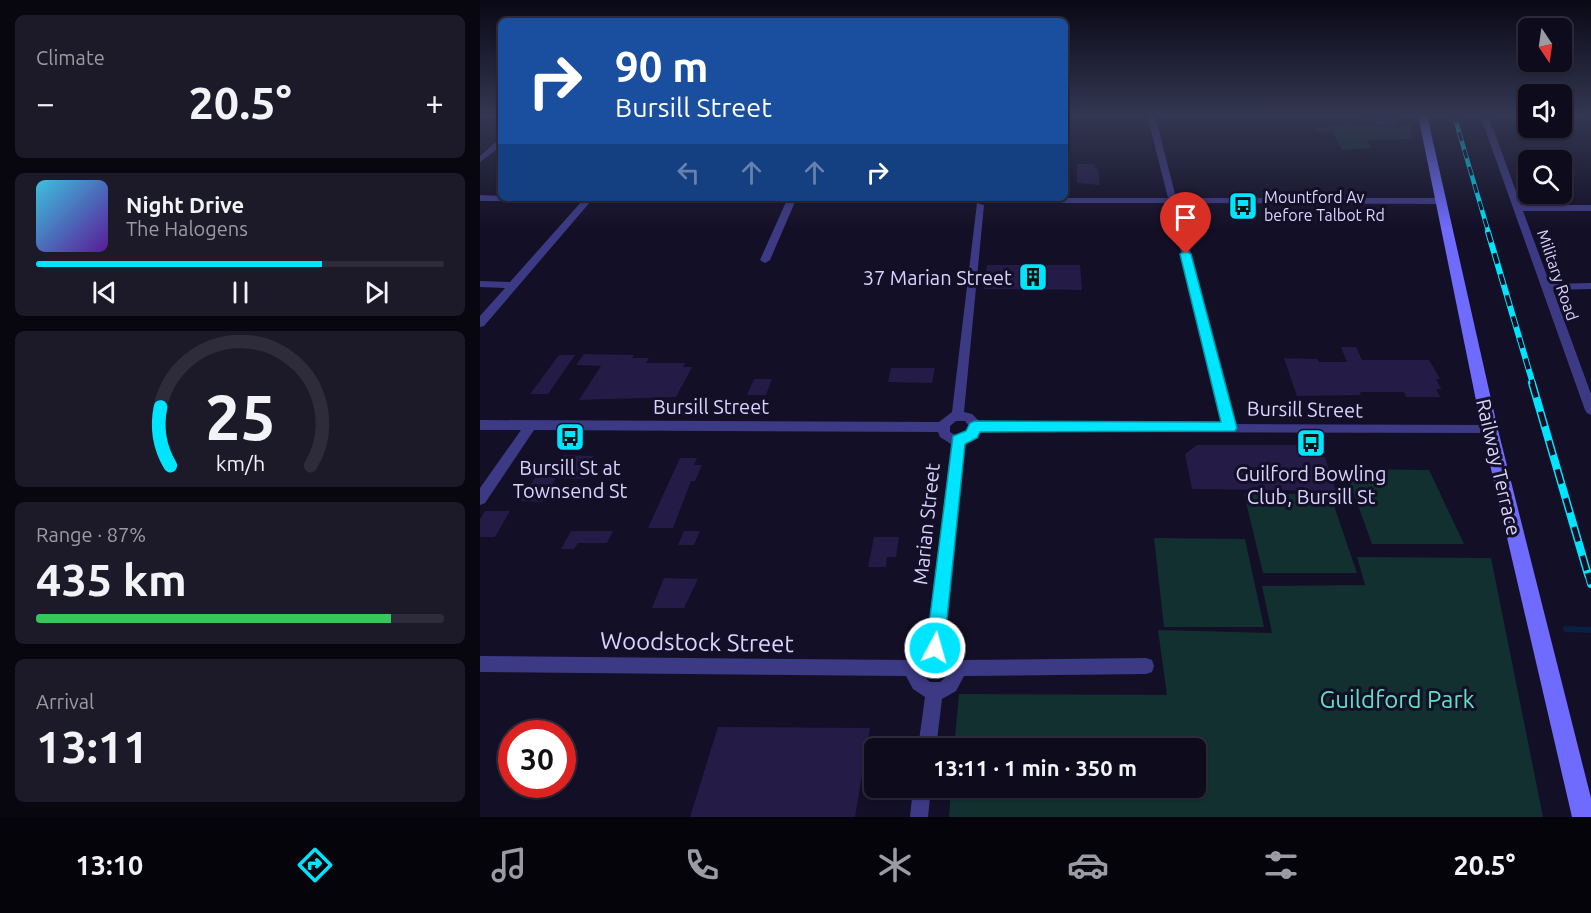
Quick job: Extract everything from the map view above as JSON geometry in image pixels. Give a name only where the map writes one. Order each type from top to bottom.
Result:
[{"type":"main road","name":"Railway Terrace","points":[[1430,153],[1490,430],[1584,817]]},
{"type":"street","points":[[1160,153],[1230,428]]},
{"type":"street","name":"Military Road","points":[[1499,153],[1591,410]]},
{"type":"street","points":[[480,198],[498,198]]},
{"type":"street","points":[[1068,200],[1440,201]]},
{"type":"street","points":[[480,323],[586,201]]},
{"type":"street","points":[[765,260],[791,201]]},
{"type":"street","points":[[958,415],[974,201],[990,203],[991,201]]},
{"type":"street","points":[[1518,208],[1591,208]]},
{"type":"street","points":[[480,284],[514,285]]},
{"type":"street","points":[[1545,287],[1591,286]]},
{"type":"street","points":[[958,415],[968,417],[975,427],[972,434],[958,440],[946,437],[943,427],[946,420],[958,415]]},
{"type":"street","name":"Bursill Street","points":[[480,425],[943,427]]},
{"type":"street","points":[[480,499],[531,425]]},
{"type":"street","name":"Bursill Street","points":[[975,427],[1490,430]]},
{"type":"street","name":"Marian Street","points":[[935,648],[958,440]]},
{"type":"street","points":[[935,648],[948,651],[956,661],[957,668],[952,681],[934,692],[918,685],[914,668],[924,652],[935,648]]},
{"type":"street","name":"Woodstock Street","points":[[480,664],[914,668]]},
{"type":"street","points":[[957,668],[1146,666]]},
{"type":"street","points":[[928,738],[934,692]]},
{"type":"street","points":[[919,817],[921,798]]},
{"type":"green space","points":[[1345,469],[1429,470],[1464,544],[1372,544]]},
{"type":"green space","points":[[1244,494],[1330,494],[1357,573],[1263,573]]},
{"type":"green space","points":[[1154,538],[1245,539],[1264,627],[1164,627]]},
{"type":"green space","name":"Guildford Park","points":[[1357,557],[1491,558],[1543,817],[949,817],[950,798],[1206,798],[1206,738],[955,738],[959,694],[1167,695],[1158,630],[1272,633],[1262,586],[1365,585]]},
{"type":"building","points":[[1077,164],[1094,164],[1098,169],[1100,185],[1077,183]]},
{"type":"building","name":"37 Marian Street","points":[[987,265],[1080,265],[1082,290],[984,289]]},
{"type":"building","points":[[1341,347],[1356,347],[1362,360],[1429,360],[1440,379],[1436,379],[1441,389],[1436,389],[1440,397],[1406,397],[1404,392],[1297,396],[1284,358],[1347,362]]},
{"type":"building","points":[[584,354],[634,355],[632,358],[649,358],[646,363],[685,363],[683,367],[692,367],[676,397],[579,400],[601,366],[576,365]]},
{"type":"building","points":[[559,355],[575,355],[548,394],[530,394]]},
{"type":"building","points":[[891,368],[935,368],[932,383],[888,382]]},
{"type":"building","points":[[754,379],[772,379],[766,395],[747,395]]},
{"type":"building","points":[[1197,445],[1296,445],[1299,457],[1325,457],[1336,491],[1192,489],[1185,454]]},
{"type":"building","points":[[564,455],[594,456],[592,458],[596,458],[584,479],[556,478],[542,502],[520,501],[546,461],[560,462]]},
{"type":"building","points":[[680,458],[697,458],[694,465],[702,465],[695,481],[691,481],[673,528],[648,528]]},
{"type":"building","points":[[485,511],[510,511],[495,537],[480,537],[480,519]]},
{"type":"building","points":[[571,531],[613,531],[607,543],[578,543],[574,549],[561,549]]},
{"type":"building","points":[[684,531],[700,531],[694,545],[678,545]]},
{"type":"building","points":[[874,537],[899,537],[896,557],[887,557],[886,567],[868,567]]},
{"type":"building","points":[[664,578],[698,579],[684,608],[652,608]]},
{"type":"building","points":[[718,727],[870,728],[868,738],[864,738],[864,764],[855,817],[690,817]]},
{"type":"waterway","points":[[1566,629],[1591,630]]},
{"type":"railway","points":[[1465,153],[1489,234]]},
{"type":"railway","points":[[1488,232],[1533,384]]},
{"type":"railway","points":[[1532,383],[1588,575]]},
{"type":"railway","points":[[1588,573],[1591,584]]},
{"type":"place","name":"Mountford Av before Talbot Rd","points":[[1243,206]]},
{"type":"place","name":"37 Marian Street","points":[[1033,277]]},
{"type":"place","name":"Bursill St at Townsend St","points":[[570,437]]},
{"type":"place","name":"Guilford Bowling Club, Bursill St","points":[[1311,443]]},
{"type":"route","points":[[935,648],[958,440],[963,440],[972,434],[975,427],[1230,428],[1186,254]]}]
